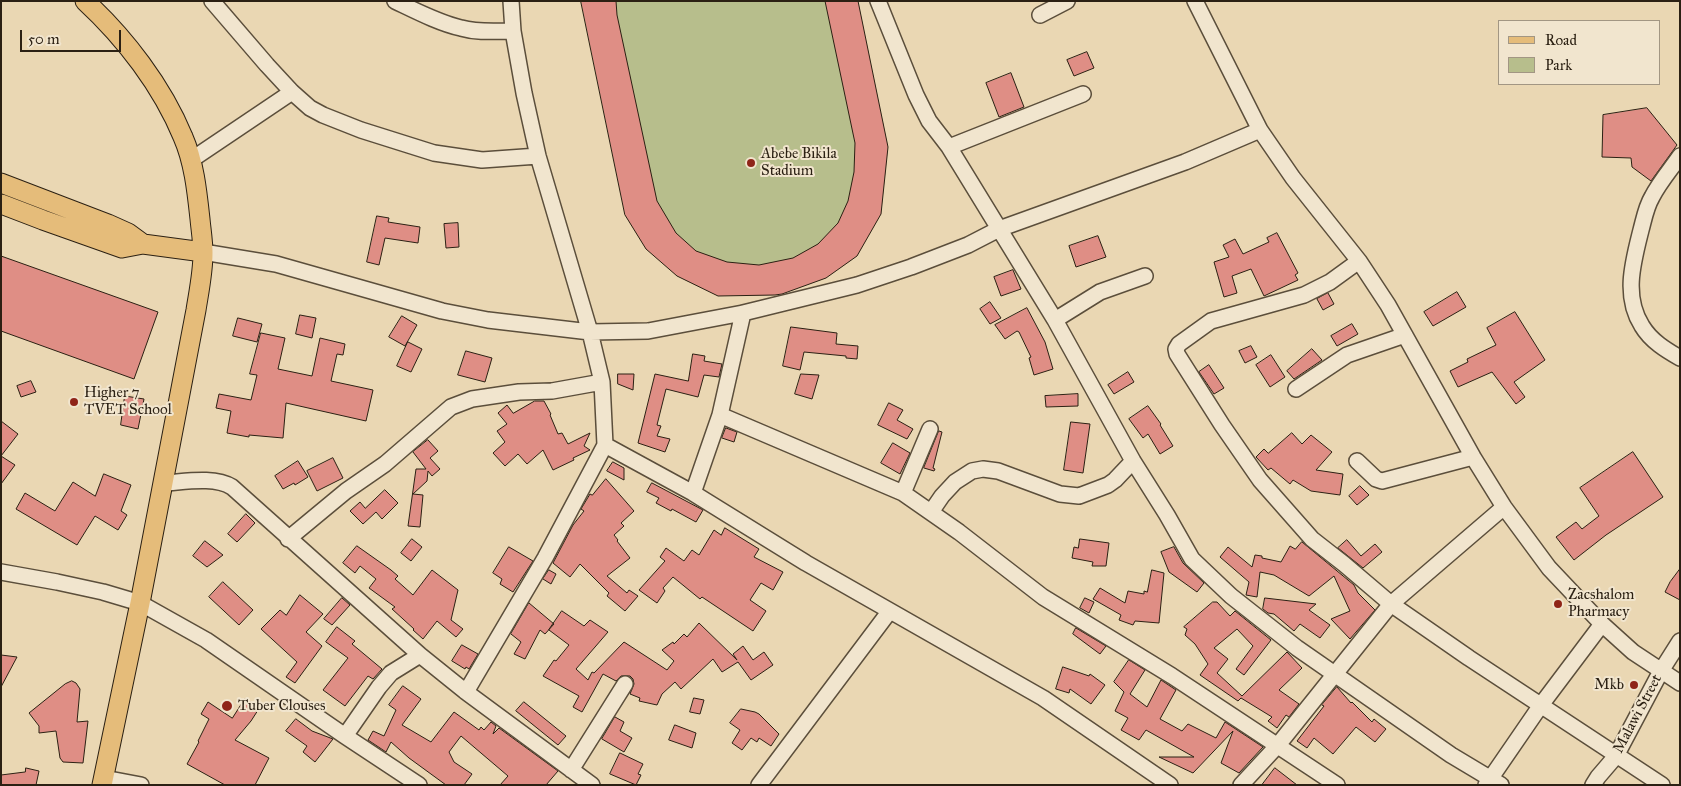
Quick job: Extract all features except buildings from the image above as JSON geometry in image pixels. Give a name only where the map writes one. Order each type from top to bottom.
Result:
[{"type":"main road","points":[[85,1],[100,15],[152,80],[183,137],[191,160],[196,186],[203,252],[200,285],[163,483],[103,781]]},
{"type":"main road","points":[[1,183],[108,224],[128,233],[143,244]]},
{"type":"main road","points":[[1,204],[122,248],[143,244],[203,252]]},
{"type":"street","points":[[212,1],[267,65],[310,108],[338,121],[413,148],[441,154],[482,160],[538,156]]},
{"type":"street","points":[[395,1],[463,29],[513,31]]},
{"type":"street","points":[[466,692],[545,558],[605,445],[602,382],[590,332],[538,156],[513,31],[511,1]]},
{"type":"street","points":[[878,1],[916,95],[929,121],[949,147],[1055,320],[1133,461],[1192,559],[1231,596],[1261,621],[1335,675],[1493,783],[1540,705],[1602,624]]},
{"type":"street","points":[[1040,15],[1068,1]]},
{"type":"street","points":[[1195,1],[1260,130],[1293,178],[1359,261],[1388,305],[1473,457],[1504,507],[1549,568],[1602,624],[1634,652],[1680,684]]},
{"type":"street","points":[[191,160],[292,92]]},
{"type":"street","points":[[949,147],[1083,94]]},
{"type":"street","points":[[203,252],[276,264],[442,311],[488,320],[590,332],[648,331],[744,313],[857,285],[911,267],[1000,229],[1127,184],[1260,130]]},
{"type":"street","points":[[1680,156],[1651,198],[1630,282],[1631,294],[1642,326],[1662,347],[1680,358]]},
{"type":"street","points":[[1359,261],[1330,282],[1304,294],[1211,321],[1179,344],[1176,349],[1177,354],[1260,480],[1312,539],[1392,604],[1469,658],[1662,785]]},
{"type":"street","points":[[1055,320],[1100,292],[1145,276]]},
{"type":"street","points":[[693,493],[720,415],[744,313]]},
{"type":"street","points":[[1296,389],[1347,354],[1405,335]]},
{"type":"street","points":[[288,539],[346,491],[385,464],[451,407],[472,399],[519,392],[552,391],[602,382]]},
{"type":"street","points":[[720,415],[903,493],[1065,611],[1172,676],[1337,785]]},
{"type":"street","points":[[903,493],[930,429]]},
{"type":"street","points":[[605,445],[693,493],[806,563],[1042,698],[1170,785]]},
{"type":"street","points":[[1357,461],[1376,479],[1382,481],[1473,457]]},
{"type":"street","points":[[931,512],[955,482],[972,471],[983,469],[998,471],[1060,494],[1079,496],[1108,485],[1133,461]]},
{"type":"street","points":[[163,483],[212,480],[232,487],[420,655],[466,692],[592,785]]},
{"type":"street","points":[[1241,785],[1278,745],[1392,604],[1504,507]]},
{"type":"street","points":[[1,572],[104,592],[140,603],[206,640],[419,785]]},
{"type":"street","points":[[759,785],[890,612]]},
{"type":"street","name":"Malawi Street","points":[[1593,785],[1616,756],[1661,670],[1680,640]]},
{"type":"street","points":[[345,736],[391,673],[420,655]]},
{"type":"street","points":[[571,770],[626,684]]},
{"type":"street","points":[[103,781],[141,785]]},
{"type":"green space","name":"Abebe Bikila Stadium","points":[[581,1],[858,1],[888,147],[881,214],[857,256],[826,278],[777,295],[718,296],[677,276],[646,249],[625,215]]},
{"type":"place","name":"Abebe Bikila Stadium","points":[[751,163]]},
{"type":"place","name":"Higher 7 TVET School","points":[[74,402]]},
{"type":"place","name":"Zacshalom Pharmacy","points":[[1558,604]]},
{"type":"place","name":"Mkb","points":[[1634,685]]},
{"type":"place","name":"Tuber Clouses","points":[[227,706]]}]
